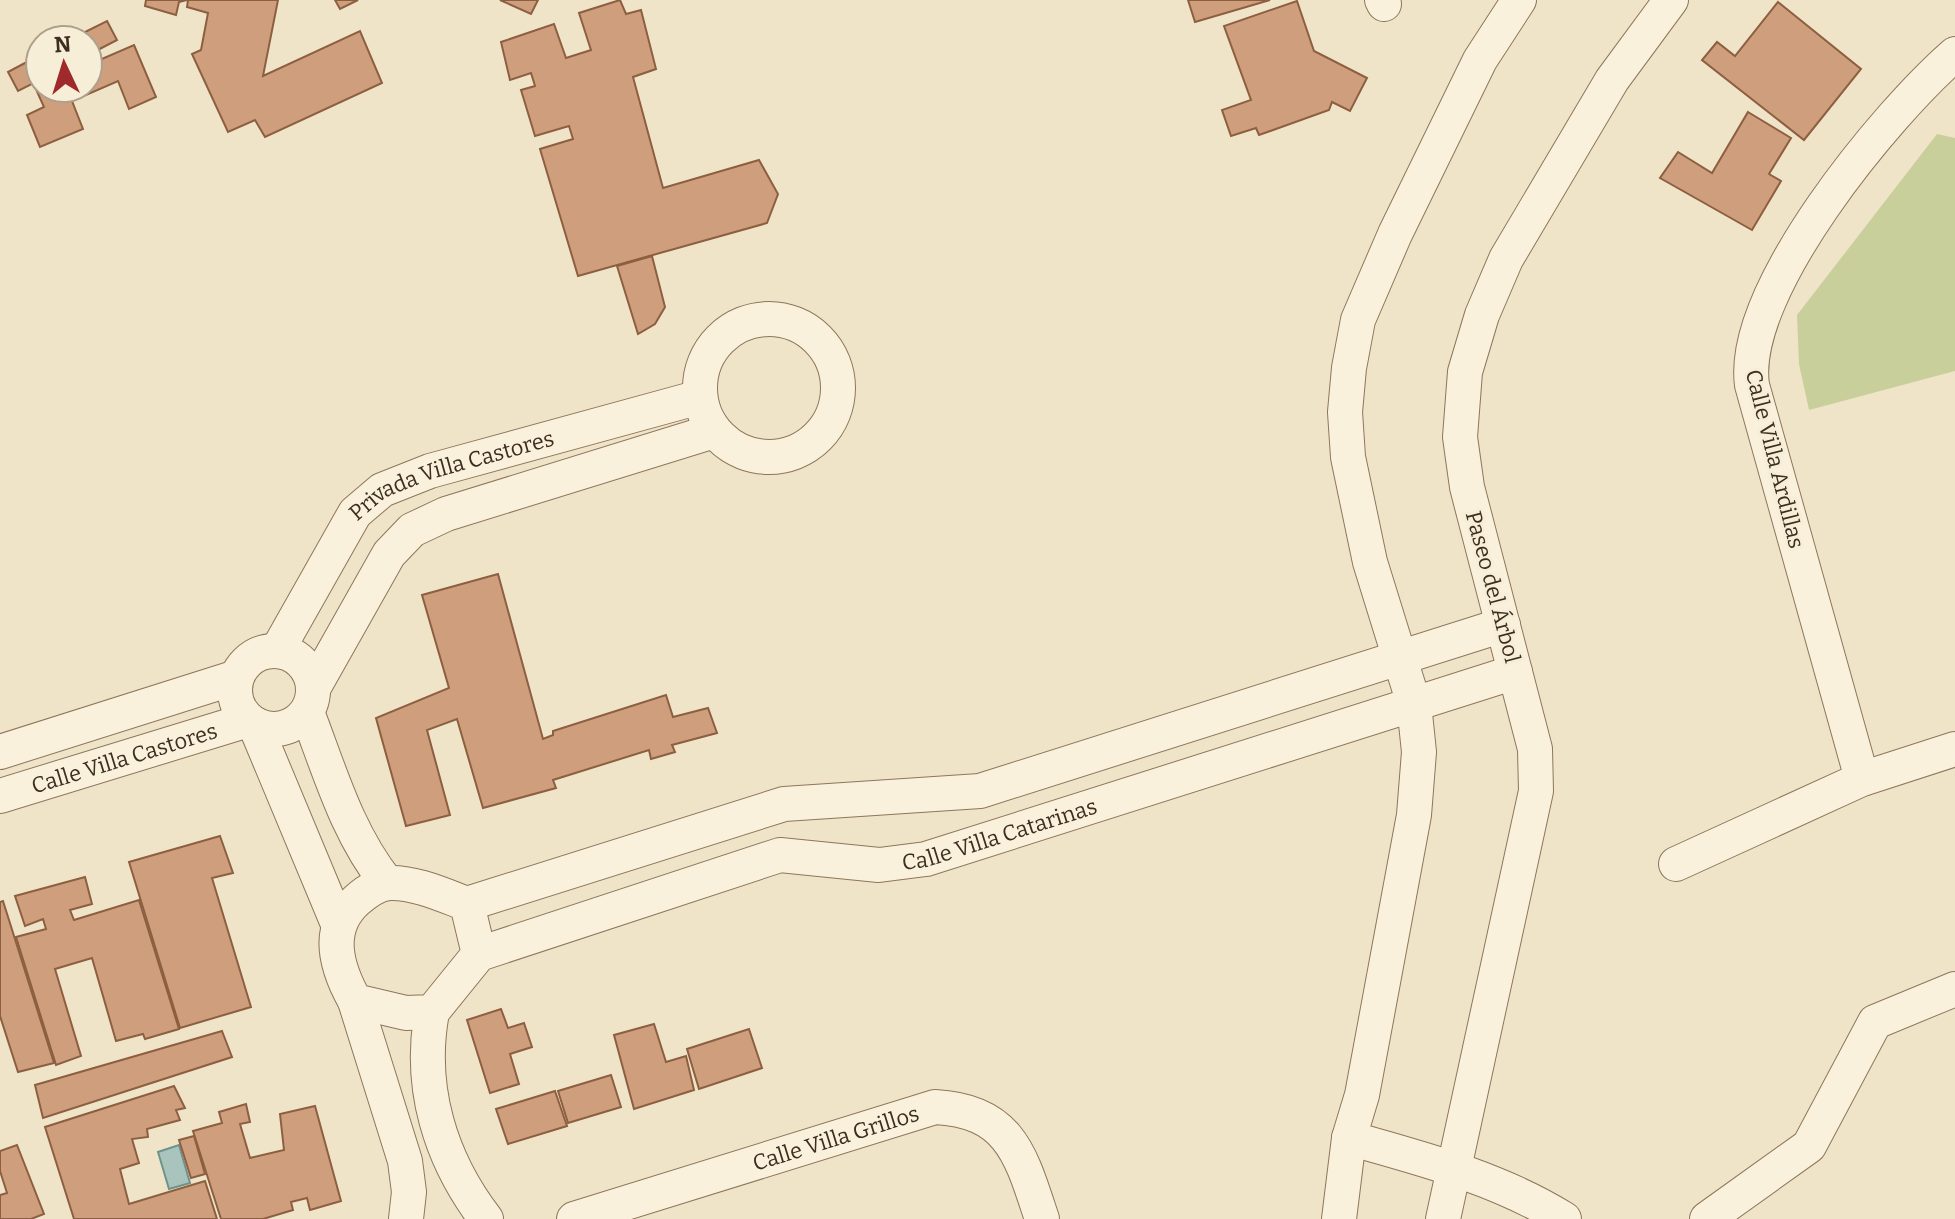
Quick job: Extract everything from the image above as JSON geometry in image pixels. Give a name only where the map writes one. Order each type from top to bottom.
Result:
[{"type":"street","points":[[1339,1219],[1349,1138],[1362,1095],[1414,815],[1419,752],[1414,704],[1370,562],[1348,457],[1345,412],[1349,368],[1358,320],[1395,234],[1480,60],[1519,0]]},
{"type":"street","name":"Paseo del Árbol","points":[[1443,1219],[1536,791],[1535,749],[1467,487],[1460,437],[1465,372],[1482,315],[1506,259],[1612,80],[1671,0]]},
{"type":"street","name":"Calle Villa Ardillas","points":[[1862,779],[1752,385],[1749,363],[1755,338],[1787,266],[1827,199],[1873,137],[1926,79],[1955,54]]},
{"type":"street","points":[[762,319],[784,320],[805,328],[822,342],[833,361],[838,382],[836,404],[828,424],[804,447],[772,457],[751,455],[730,445],[714,431],[700,397],[701,375],[708,354],[722,337],[740,324],[762,319]]},
{"type":"street","name":"Privada Villa Castores","points":[[277,651],[355,513],[382,490],[430,471],[700,397]]},
{"type":"street","name":"Privada Villa Castores","points":[[311,700],[389,554],[412,530],[446,514],[714,431]]},
{"type":"street","name":"Calle Villa Catarinas","points":[[467,904],[784,804],[980,791],[1503,625]]},
{"type":"street","points":[[338,924],[252,722],[235,699],[237,677],[249,660],[277,651],[294,656],[305,664],[311,700],[351,829],[367,859],[387,883]]},
{"type":"street","name":"Calle Villa Catarinas","points":[[479,954],[780,855],[879,865],[926,859],[1515,672]]},
{"type":"street","name":"Calle Villa Castores","points":[[0,752],[237,677]]},
{"type":"street","points":[[252,722],[278,730],[289,727],[311,700]]},
{"type":"street","name":"Calle Villa Castores","points":[[0,796],[252,722]]},
{"type":"street","points":[[1676,864],[1862,779],[1955,749]]},
{"type":"street","points":[[406,1219],[409,1192],[405,1161],[355,1001],[339,974],[335,942],[338,924],[358,899],[387,883],[416,887],[467,904],[479,954],[432,1012],[426,1041],[431,1101],[452,1168],[486,1219]]},
{"type":"street","points":[[1707,1219],[1809,1146],[1875,1022],[1955,989]]},
{"type":"street","points":[[355,1001],[406,1013],[432,1012]]},
{"type":"street","name":"Calle Villa Grillos","points":[[574,1219],[935,1107],[962,1108],[985,1118],[1005,1133],[1022,1158],[1042,1219]]},
{"type":"street","points":[[1349,1138],[1453,1167],[1537,1202],[1564,1219]]},
{"type":"green space","points":[[1937,134],[1955,138],[1955,371],[1809,410],[1799,364],[1797,315]]},
{"type":"water","points":[[179,1145],[190,1183],[169,1189],[158,1152]]},
{"type":"building","points":[[146,0],[187,0],[179,2],[176,15],[145,6]]},
{"type":"building","points":[[188,0],[278,0],[263,76],[360,31],[382,83],[265,137],[255,120],[228,132],[192,54],[201,50],[208,13],[187,7]]},
{"type":"building","points":[[335,0],[358,0],[340,9]]},
{"type":"building","points":[[500,0],[538,0],[531,14]]},
{"type":"building","points":[[620,0],[626,14],[641,10],[656,69],[633,77],[663,188],[759,160],[778,194],[767,223],[578,276],[540,149],[573,139],[569,126],[535,136],[521,90],[535,86],[531,73],[510,80],[501,42],[554,24],[566,58],[591,50],[579,13]]},
{"type":"building","points":[[1188,0],[1270,0],[1195,22]]},
{"type":"building","points":[[1297,1],[1314,51],[1367,78],[1350,111],[1332,102],[1329,110],[1259,135],[1256,128],[1231,136],[1222,110],[1251,100],[1224,26]]},
{"type":"building","points":[[1778,2],[1861,69],[1804,140],[1702,60],[1717,42],[1735,56]]},
{"type":"building","points":[[107,21],[117,40],[104,47],[104,24],[101,24]]},
{"type":"building","points":[[134,45],[156,97],[129,109],[118,81],[104,87],[104,58]]},
{"type":"building","points":[[24,64],[24,88],[18,91],[8,72]]},
{"type":"building","points":[[43,104],[73,104],[83,129],[40,147],[27,115],[44,107]]},
{"type":"building","points":[[1748,112],[1791,138],[1769,174],[1781,181],[1752,230],[1660,178],[1678,152],[1712,173]]},
{"type":"building","points":[[652,256],[665,307],[655,324],[638,334],[617,266]]},
{"type":"building","points":[[498,574],[543,739],[553,735],[553,731],[666,695],[673,717],[708,708],[717,733],[672,745],[675,752],[651,759],[649,750],[553,780],[556,788],[483,808],[457,719],[427,730],[450,815],[406,826],[376,718],[449,688],[422,595]]},
{"type":"building","points":[[220,836],[233,873],[212,878],[251,1007],[180,1028],[129,862]]},
{"type":"building","points":[[85,877],[92,904],[70,910],[74,920],[139,900],[179,1029],[145,1039],[143,1034],[116,1041],[92,958],[55,969],[81,1056],[56,1065],[16,937],[46,929],[43,919],[25,926],[15,896]]},
{"type":"building","points":[[3,901],[54,1063],[18,1072],[0,1016],[0,902]]},
{"type":"building","points":[[501,1009],[508,1028],[524,1023],[532,1047],[510,1054],[519,1084],[490,1093],[467,1020]]},
{"type":"building","points":[[654,1024],[666,1062],[686,1056],[694,1090],[634,1109],[614,1035]]},
{"type":"building","points":[[749,1029],[762,1068],[699,1089],[687,1049]]},
{"type":"building","points":[[222,1031],[232,1057],[43,1118],[35,1085]]},
{"type":"building","points":[[611,1075],[621,1107],[568,1123],[558,1091]]},
{"type":"building","points":[[174,1086],[185,1108],[176,1110],[180,1120],[147,1129],[148,1137],[132,1139],[139,1163],[120,1169],[129,1204],[205,1181],[217,1219],[74,1219],[45,1127]]},
{"type":"building","points":[[555,1091],[567,1126],[508,1144],[496,1109]]},
{"type":"building","points":[[246,1104],[250,1122],[240,1124],[250,1158],[284,1150],[280,1114],[315,1106],[341,1201],[310,1210],[307,1198],[291,1202],[293,1210],[263,1219],[221,1219],[193,1131],[222,1123],[219,1112]]},
{"type":"building","points":[[194,1136],[205,1174],[191,1178],[179,1140]]},
{"type":"building","points":[[17,1145],[44,1214],[31,1219],[0,1219],[0,1195],[7,1193],[0,1171],[0,1151]]}]
